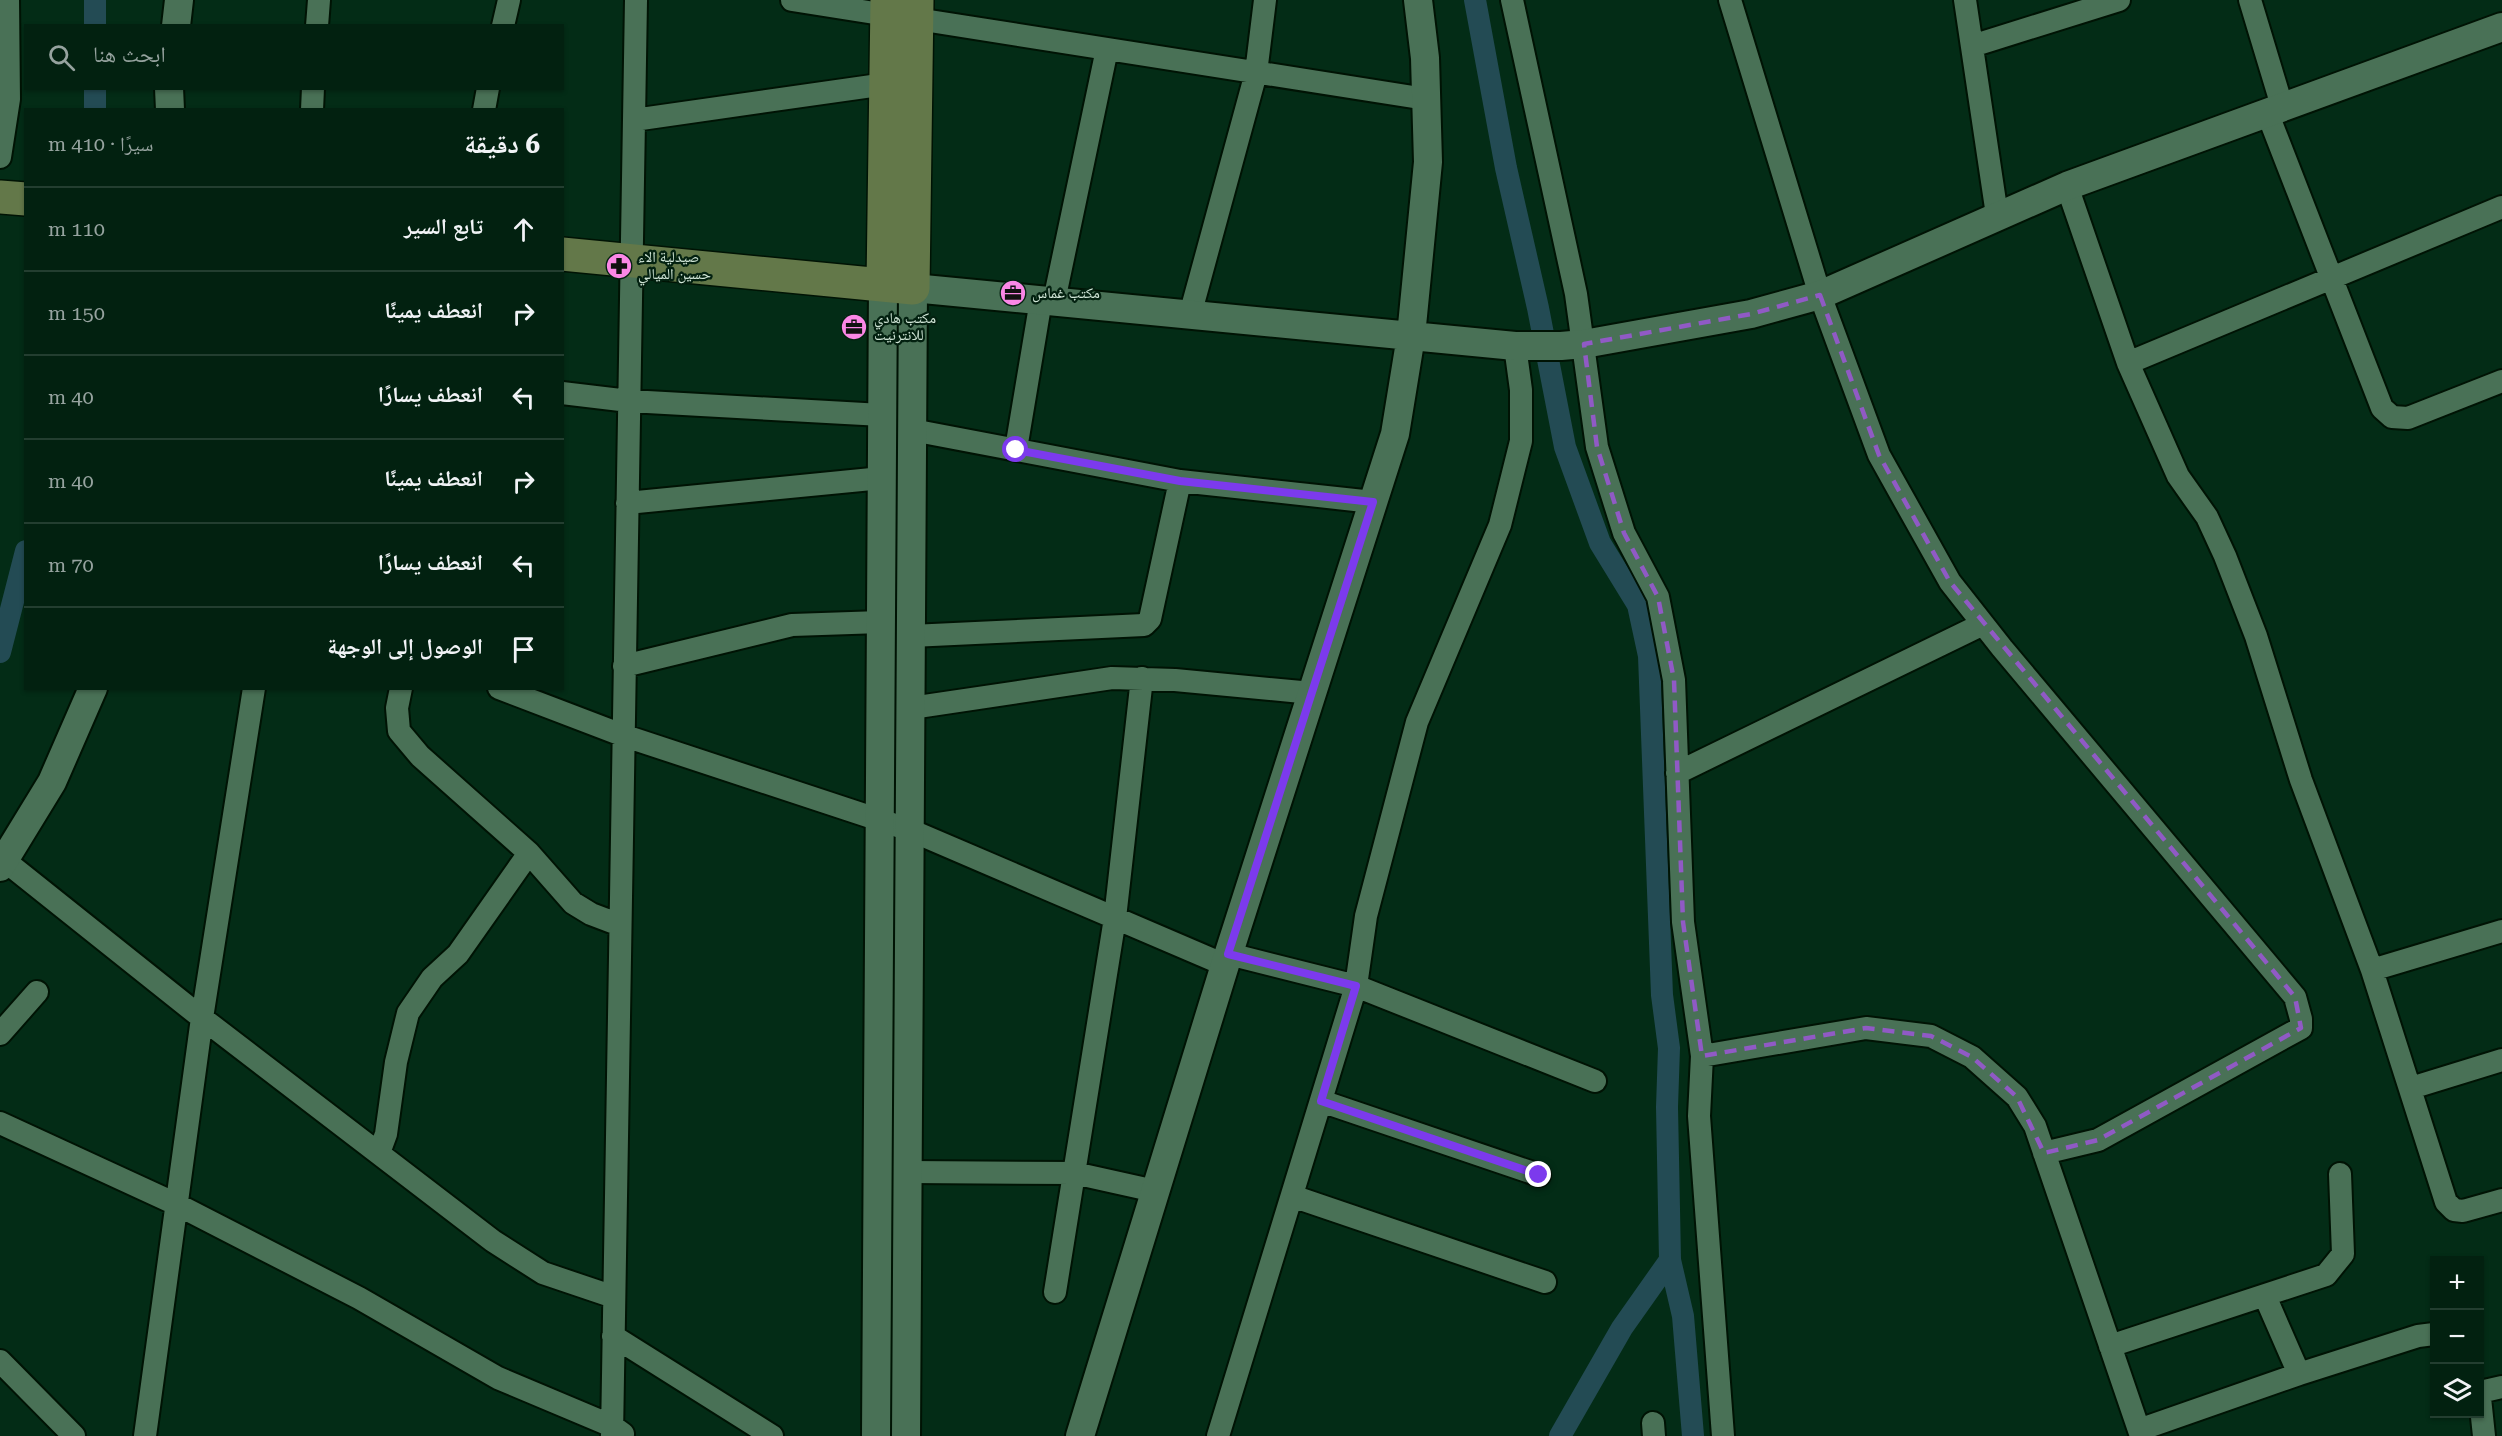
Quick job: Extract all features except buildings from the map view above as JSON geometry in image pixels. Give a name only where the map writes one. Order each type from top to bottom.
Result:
[{"type":"main road","points":[[898,287],[886,84],[902,9]]},
{"type":"main road","points":[[898,287],[902,9]]},
{"type":"main road","points":[[0,197],[24,199]]},
{"type":"main road","points":[[564,254],[898,287]]},
{"type":"street","points":[[0,158],[9,99],[8,0]]},
{"type":"street","points":[[176,24],[179,0]]},
{"type":"street","points":[[317,24],[319,0]]},
{"type":"street","points":[[503,24],[509,0]]},
{"type":"street","points":[[0,1123],[176,1204],[359,1298],[498,1378],[616,1432],[613,1336],[636,0]]},
{"type":"street","points":[[792,0],[902,9],[1107,49],[1426,99]]},
{"type":"street","points":[[1190,315],[1256,73],[1265,0]]},
{"type":"street","points":[[1080,1436],[1227,960],[1395,434],[1411,336],[1428,162],[1425,58],[1418,0]]},
{"type":"street","points":[[1512,0],[1576,294],[1573,345],[1597,447],[1624,533],[1658,597],[1674,680],[1683,922],[1702,1056],[1699,1116],[1723,1436]]},
{"type":"street","points":[[1730,0],[1820,295],[1879,455],[1950,582],[2295,997],[2301,1019],[2301,1028],[2098,1140],[2044,1153]]},
{"type":"street","points":[[1965,0],[1997,215]]},
{"type":"street","points":[[1972,46],[2119,0]]},
{"type":"street","points":[[2250,0],[2274,109],[2331,278],[2382,408],[2392,417],[2408,418],[2502,381]]},
{"type":"street","points":[[898,287],[1515,346],[1573,345],[1751,314],[1820,295],[2067,186],[2502,27]]},
{"type":"street","points":[[1016,450],[1047,301],[1107,49]]},
{"type":"street","points":[[634,120],[886,84]]},
{"type":"street","points":[[169,90],[170,108]]},
{"type":"street","points":[[312,108],[313,90]]},
{"type":"street","points":[[483,108],[488,90]]},
{"type":"street","points":[[2067,186],[2128,363],[2178,476],[2207,517],[2256,636],[2301,780],[2372,970],[2446,1202],[2454,1210],[2463,1211],[2502,1200]]},
{"type":"street","points":[[2128,363],[2502,207]]},
{"type":"street","points":[[876,1436],[882,415],[898,287]]},
{"type":"street","points":[[898,287],[912,430],[906,1436]]},
{"type":"street","points":[[1218,1436],[1356,986],[1366,915],[1418,722],[1500,525],[1521,441],[1521,390],[1515,346]]},
{"type":"street","points":[[564,393],[629,401],[882,415]]},
{"type":"street","points":[[912,430],[1180,481],[1373,502]]},
{"type":"street","points":[[627,503],[882,478]]},
{"type":"street","points":[[911,636],[1144,625],[1150,619],[1180,481]]},
{"type":"street","points":[[624,666],[792,624],[881,622]]},
{"type":"street","points":[[1677,773],[1983,624]]},
{"type":"street","points":[[910,708],[1112,678],[1142,678],[1312,693]]},
{"type":"street","points":[[1055,1292],[1115,918],[1142,678]]},
{"type":"street","points":[[92,690],[52,782],[2,863],[493,1241],[543,1272],[614,1297]]},
{"type":"street","points":[[145,1436],[202,1017],[254,690]]},
{"type":"street","points":[[401,690],[397,708],[399,731],[420,756],[529,853],[573,903],[591,914],[620,925]]},
{"type":"street","points":[[504,690],[622,735],[910,830],[1115,918],[1227,960],[1356,986],[1595,1081]]},
{"type":"street","points":[[379,1153],[386,1134],[396,1062],[408,1013],[432,978],[458,954],[529,853]]},
{"type":"street","points":[[2372,970],[2502,931]]},
{"type":"street","points":[[0,1034],[37,992]]},
{"type":"street","points":[[1702,1056],[1866,1028],[1931,1036],[1972,1057],[2017,1097],[2035,1126],[2140,1433],[2299,1374],[2418,1336],[2430,1334]]},
{"type":"street","points":[[2411,1088],[2501,1063]]},
{"type":"street","points":[[1321,1101],[1539,1175]]},
{"type":"street","points":[[908,1172],[1074,1173],[1155,1191]]},
{"type":"street","points":[[2110,1346],[2326,1275],[2343,1254],[2340,1174]]},
{"type":"street","points":[[1292,1196],[1545,1282]]},
{"type":"street","points":[[2265,1296],[2299,1374]]},
{"type":"street","points":[[613,1336],[772,1436]]},
{"type":"street","points":[[0,1361],[74,1436]]},
{"type":"street","points":[[2484,1391],[2502,1387]]},
{"type":"street","points":[[2482,1418],[2484,1436]]},
{"type":"highlighted area","points":[[1820,295],[1879,455],[1950,582],[2295,997],[2301,1028],[2098,1140],[2044,1153],[2017,1097],[1972,1057],[1931,1036],[1866,1028],[1702,1056],[1683,922],[1674,680],[1658,597],[1624,533],[1597,447],[1584,344],[1751,314]]},
{"type":"waterway","points":[[95,0],[95,24]]},
{"type":"waterway","points":[[1475,0],[1506,168],[1538,308],[1565,447],[1600,543],[1638,605],[1649,656],[1662,995],[1669,1048],[1667,1107],[1670,1260],[1683,1316],[1693,1436]]},
{"type":"waterway","points":[[95,90],[95,108]]},
{"type":"waterway","points":[[0,652],[24,559]]},
{"type":"waterway","points":[[1560,1436],[1622,1328],[1670,1260]]},
{"type":"place","name":"صيدلية الاء حسين الميالي","points":[[619,266]]},
{"type":"place","name":"مكتب غماس","points":[[1013,293]]},
{"type":"place","name":"مكتب هادي للانترنيت","points":[[854,327]]},
{"type":"route","points":[[1016,450],[1180,481],[1373,502],[1228,954],[1356,986],[1321,1101],[1539,1175]]}]
